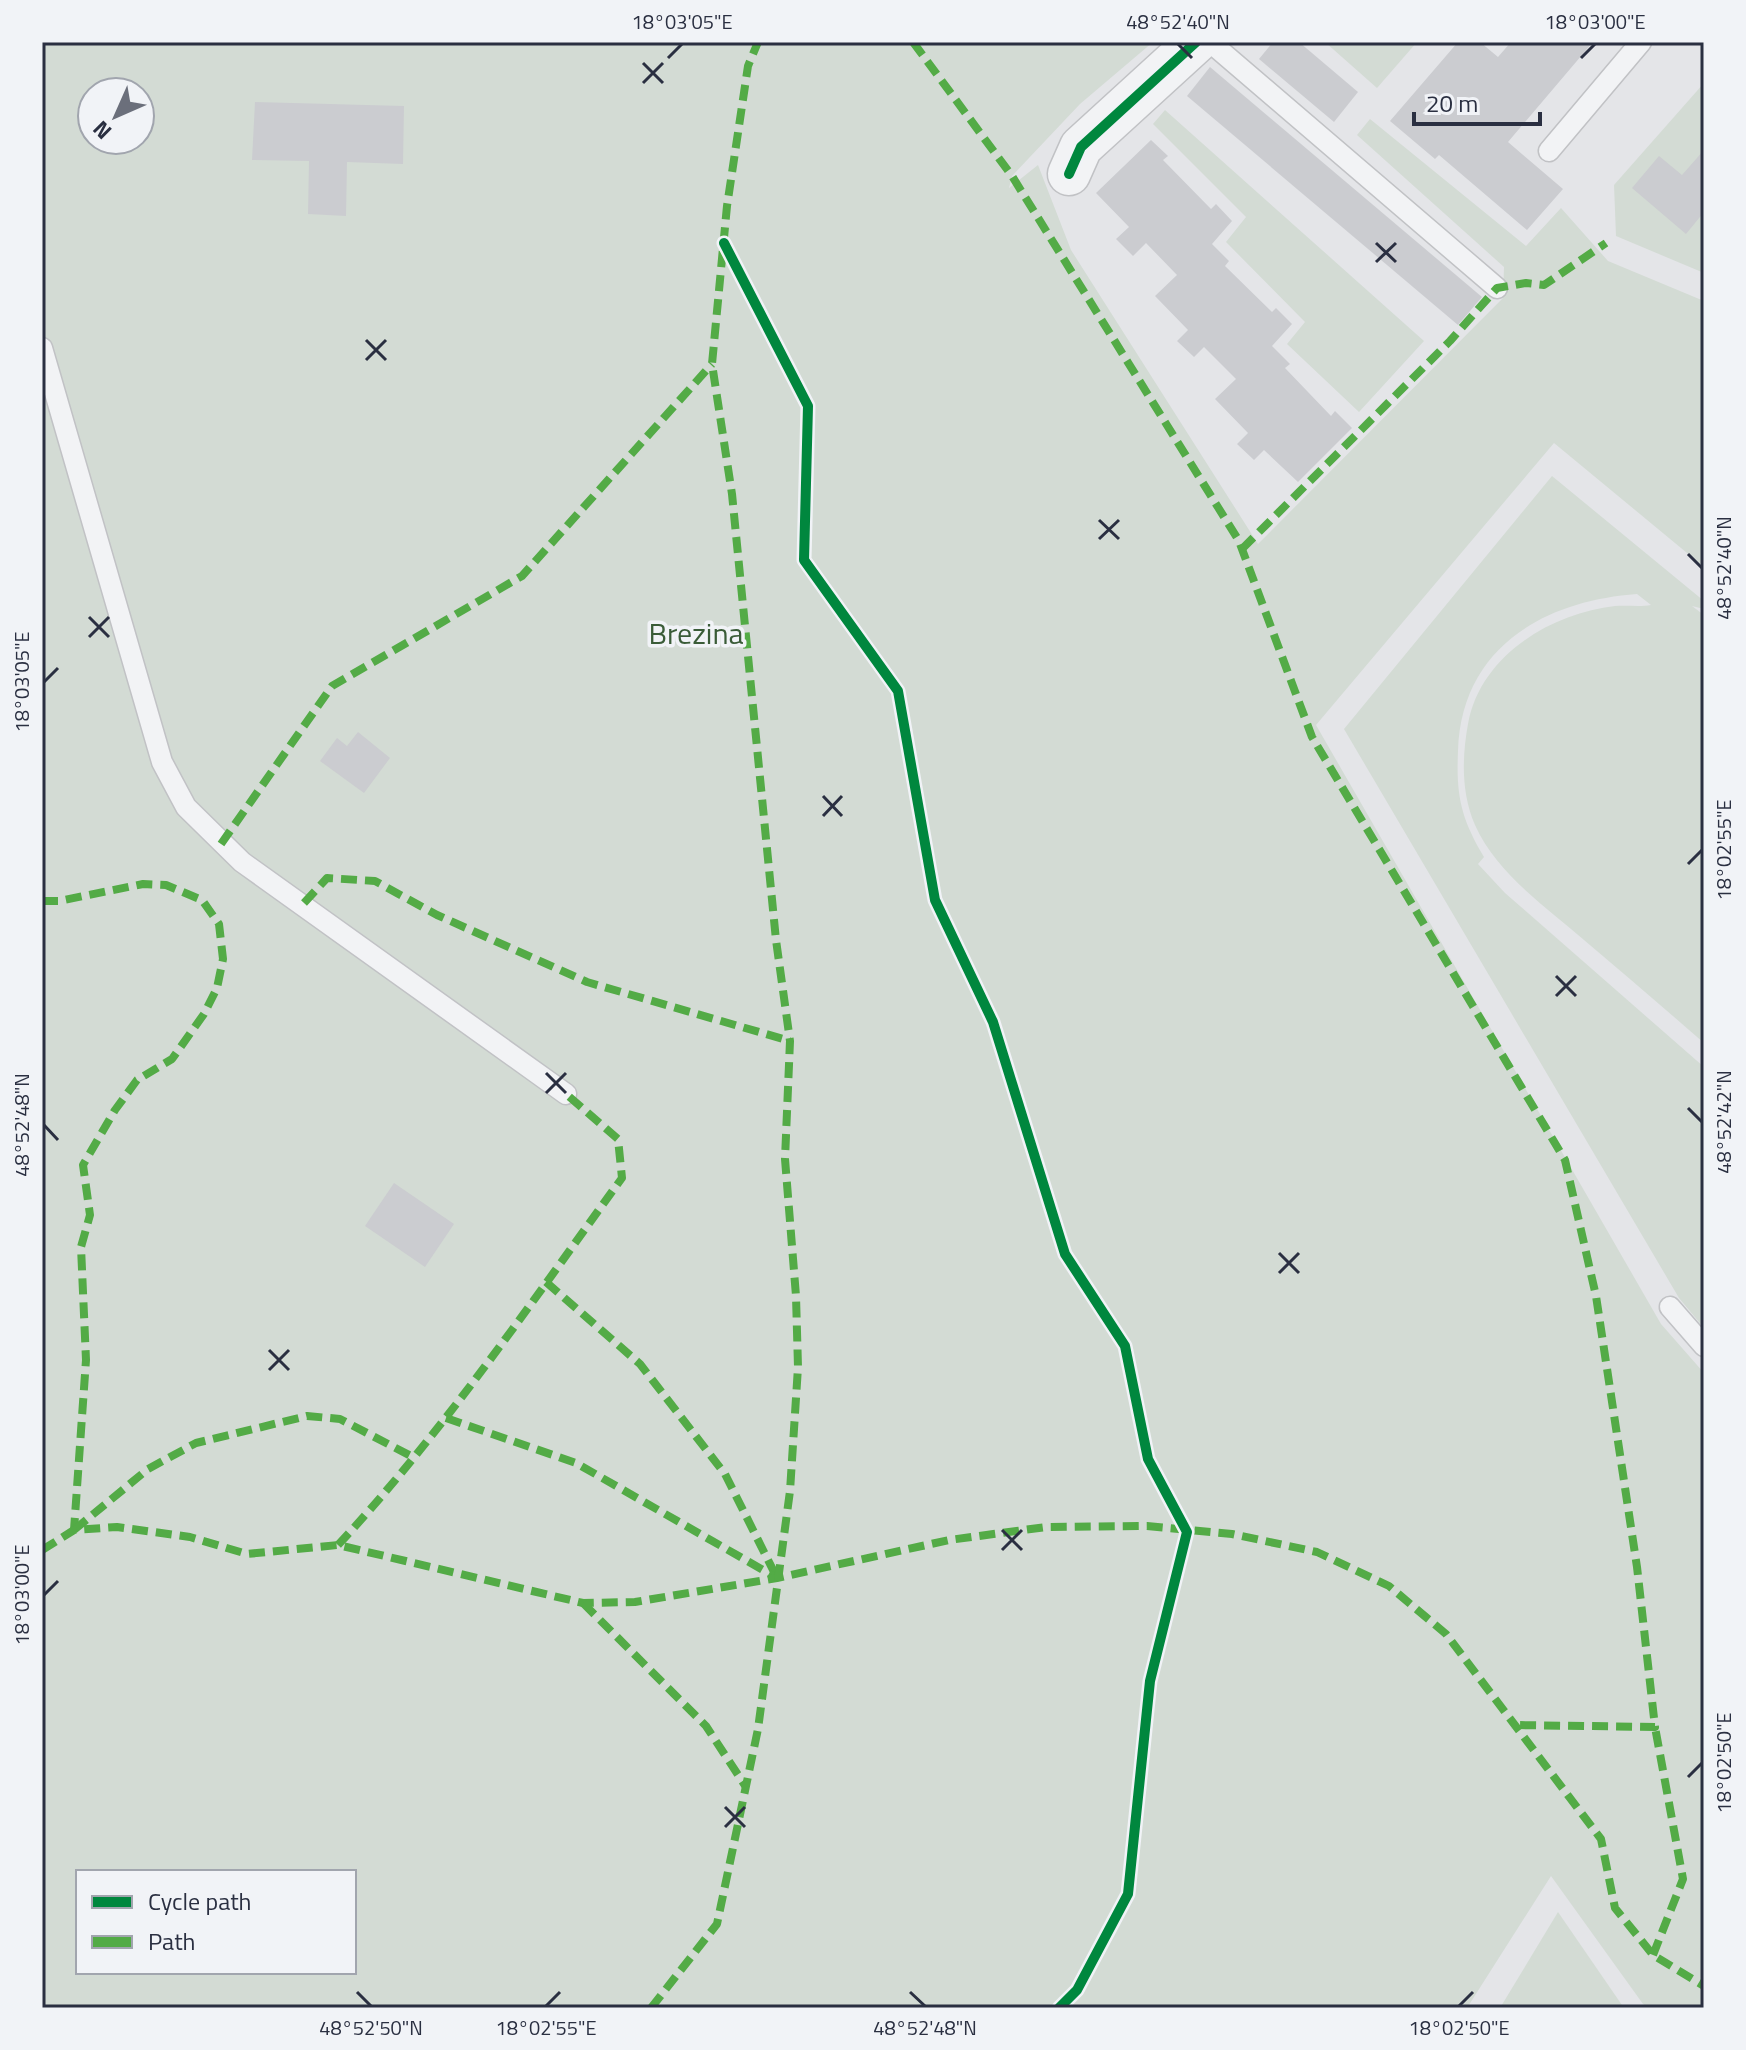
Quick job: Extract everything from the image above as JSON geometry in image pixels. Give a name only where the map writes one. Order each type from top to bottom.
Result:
[{"type":"street","points":[[1069,174],[1081,147],[1196,42]]},
{"type":"lane","points":[[1210,42],[1497,288]]},
{"type":"lane","points":[[1549,151],[1641,42]]},
{"type":"lane","points":[[42,348],[162,762],[186,807],[242,862],[566,1094]]},
{"type":"lane","points":[[1670,1307],[1704,1346]]},
{"type":"green space","name":"Brezina","points":[[42,42],[1153,42],[1080,104],[1012,176],[1009,188],[1038,165],[1071,250],[1258,544],[1503,298],[1504,267],[1357,135],[1370,119],[1526,246],[1561,208],[1608,261],[1704,301],[1704,567],[1554,443],[1316,725],[1661,1324],[1704,1373],[1704,2008],[1649,2008],[1643,2004],[1551,1876],[1467,2008],[42,2008]]},
{"type":"green space","points":[[1325,42],[1417,42],[1377,88]]},
{"type":"green space","points":[[1704,83],[1704,273],[1616,236],[1614,185]]},
{"type":"green space","points":[[1165,110],[1424,341],[1359,412],[1287,344],[1305,322],[1226,242],[1246,217],[1153,124]]},
{"type":"green space","points":[[1552,476],[1704,601],[1704,609],[1692,606],[1704,615],[1704,1043],[1509,874],[1484,843],[1470,813],[1465,788],[1465,749],[1475,700],[1487,678],[1503,659],[1522,642],[1567,618],[1615,606],[1651,605],[1637,594],[1569,607],[1539,620],[1513,637],[1491,658],[1474,684],[1463,715],[1458,751],[1459,794],[1465,818],[1484,857],[1478,864],[1505,893],[1704,1067],[1704,1328],[1679,1298],[1344,729]]},
{"type":"green space","points":[[1558,1912],[1624,2008],[1500,2008]]},
{"type":"building","points":[[1273,42],[1299,42],[1358,92],[1334,122],[1259,59]]},
{"type":"building","points":[[1458,42],[1480,42],[1498,57],[1511,42],[1593,42],[1508,142],[1563,189],[1527,230],[1439,155],[1435,159],[1390,121]]},
{"type":"building","points":[[1210,67],[1482,297],[1458,325],[1187,96]]},
{"type":"building","points":[[255,102],[404,106],[403,164],[347,162],[346,216],[308,214],[309,161],[252,160]]},
{"type":"building","points":[[1151,140],[1168,156],[1163,160],[1211,209],[1216,204],[1232,221],[1212,244],[1229,261],[1225,266],[1272,312],[1276,308],[1292,324],[1272,346],[1290,364],[1285,368],[1331,416],[1335,411],[1352,428],[1298,482],[1264,450],[1254,460],[1237,444],[1248,433],[1215,399],[1236,379],[1204,347],[1194,357],[1177,341],[1188,330],[1155,296],[1177,275],[1146,243],[1133,256],[1116,239],[1129,227],[1096,193]]},
{"type":"building","points":[[1704,150],[1704,212],[1686,234],[1632,188],[1659,156],[1682,175]]},
{"type":"building","points":[[358,732],[390,758],[364,793],[320,761],[337,738],[347,746]]},
{"type":"building","points":[[394,1183],[454,1224],[425,1267],[365,1226]]},
{"type":"marked path","points":[[651,2008],[717,1924],[758,1729],[790,1491],[798,1367],[796,1296],[785,1159],[790,1041],[776,940],[732,494],[712,364],[727,206],[748,66],[758,42]]},
{"type":"marked path","points":[[913,42],[1012,176],[1239,541],[1312,737],[1565,1160],[1596,1296],[1637,1567],[1655,1727],[1512,1725]]},
{"type":"marked path","points":[[1242,549],[1450,341],[1497,288],[1526,283],[1544,285],[1606,243]]},
{"type":"marked path","points":[[221,844],[332,686],[522,576],[712,364]]},
{"type":"marked path","points":[[304,903],[327,878],[375,881],[437,915],[587,982],[790,1041]]},
{"type":"marked path","points":[[42,901],[59,901],[143,884],[166,885],[202,900],[219,924],[223,959],[217,988],[204,1014],[172,1059],[137,1080],[115,1110],[83,1165],[90,1215],[81,1247],[86,1360],[74,1530]]},
{"type":"marked path","points":[[338,1545],[450,1412],[622,1178],[618,1139],[566,1094]]},
{"type":"marked path","points":[[546,1282],[640,1364],[725,1474],[777,1578]]},
{"type":"marked path","points":[[74,1530],[148,1469],[196,1443],[307,1416],[340,1419],[413,1457]]},
{"type":"marked path","points":[[446,1418],[576,1463],[777,1578]]},
{"type":"marked path","points":[[42,1550],[74,1530],[117,1527],[190,1537],[247,1554],[338,1545],[583,1603],[635,1602],[777,1578],[949,1540],[1046,1527],[1147,1526],[1232,1534],[1317,1552],[1389,1586],[1446,1634],[1601,1839],[1615,1908],[1653,1955],[1704,1986]]},
{"type":"marked path","points":[[583,1603],[706,1726],[746,1787]]},
{"type":"marked path","points":[[1653,1955],[1683,1879],[1655,1727]]},
{"type":"cycle path","points":[[1069,174],[1081,147],[1196,42]]},
{"type":"cycle path","points":[[724,243],[808,406],[804,560],[898,691],[935,900],[993,1022],[1065,1254],[1125,1346],[1148,1459],[1187,1532],[1150,1681],[1128,1894],[1077,1990],[1059,2008]]}]
